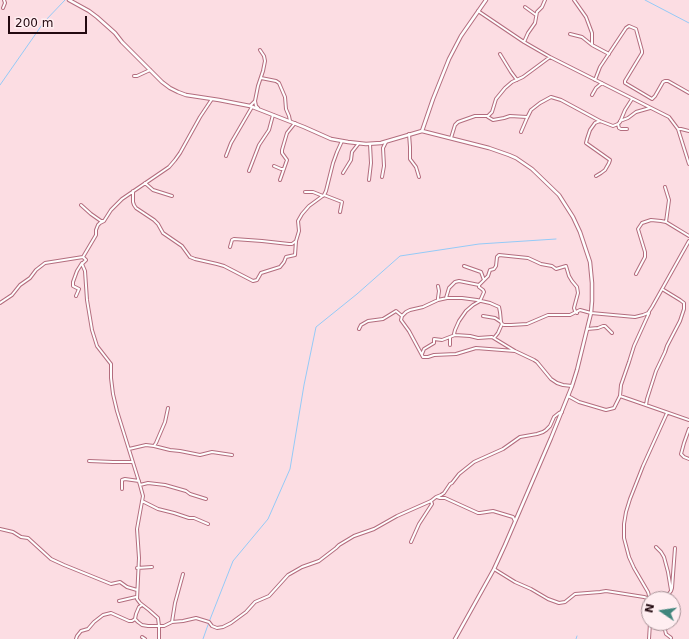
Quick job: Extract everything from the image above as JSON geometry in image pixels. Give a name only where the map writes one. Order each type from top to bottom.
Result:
[{"type":"street","points":[[3,8],[4,0]]},
{"type":"street","points":[[69,0],[97,17],[115,33],[162,82],[178,92],[186,95],[219,100],[259,109],[331,139],[342,141],[370,144],[381,143],[422,131],[489,148],[516,158],[532,169],[559,195],[580,232],[590,262],[592,301],[588,329],[572,386],[534,479],[494,569],[455,639]]},
{"type":"street","points":[[422,131],[449,59],[470,21],[486,0]]},
{"type":"street","points":[[524,42],[535,23],[537,12],[542,7],[545,0]]},
{"type":"street","points":[[574,0],[586,17],[592,33],[592,45]]},
{"type":"street","points":[[525,7],[536,15]]},
{"type":"street","points":[[478,11],[524,42],[550,57],[669,117],[678,129],[689,164]]},
{"type":"street","points":[[595,80],[600,68],[626,28],[629,26],[636,29],[642,54],[625,81],[625,84],[652,99],[665,81],[668,81],[689,93]]},
{"type":"street","points":[[570,34],[582,37],[592,45],[609,54]]},
{"type":"street","points":[[226,156],[231,143],[255,101],[265,61],[260,50]]},
{"type":"street","points":[[500,54],[511,72],[518,80]]},
{"type":"street","points":[[486,117],[490,114],[496,99],[505,88],[550,57]]},
{"type":"street","points":[[134,76],[138,76],[150,70]]},
{"type":"street","points":[[261,78],[279,83],[285,97],[286,109],[290,121]]},
{"type":"street","points":[[592,95],[596,88],[602,83]]},
{"type":"street","points":[[521,132],[527,117],[534,107],[551,97],[561,100],[600,121],[613,126],[636,112],[650,108]]},
{"type":"street","points":[[620,122],[632,99]]},
{"type":"street","points":[[84,257],[96,235],[98,225],[104,221],[111,210],[118,203],[169,167],[176,160],[200,117],[212,100]]},
{"type":"street","points":[[255,101],[256,106],[259,109]]},
{"type":"street","points":[[249,171],[259,144],[269,130],[273,115]]},
{"type":"street","points":[[451,138],[455,125],[458,122],[475,116],[486,117],[493,120],[510,116],[527,117]]},
{"type":"street","points":[[596,176],[605,170],[610,160],[586,143],[590,130],[595,123],[600,121]]},
{"type":"street","points":[[280,180],[287,160],[282,153],[282,150],[287,133],[295,123]]},
{"type":"street","points":[[618,124],[619,128],[627,129]]},
{"type":"street","points":[[678,129],[689,131]]},
{"type":"street","points":[[409,134],[410,159],[416,167],[419,177]]},
{"type":"street","points":[[133,192],[133,202],[136,208],[154,220],[163,233],[182,246],[190,257],[195,260],[224,266],[253,281],[257,280],[262,273],[280,267],[286,257],[295,255],[296,241],[299,231],[298,221],[309,206],[324,196],[328,187],[337,152],[342,141]]},
{"type":"street","points":[[382,177],[384,161],[383,148],[386,142]]},
{"type":"street","points":[[343,173],[351,160],[352,152],[359,143]]},
{"type":"street","points":[[369,180],[371,163],[370,144]]},
{"type":"street","points":[[274,166],[284,169]]},
{"type":"street","points":[[145,183],[153,190],[172,196]]},
{"type":"street","points":[[665,187],[669,200],[666,222]]},
{"type":"street","points":[[305,192],[311,191],[342,202],[340,212]]},
{"type":"street","points":[[81,205],[90,214],[101,221],[104,221]]},
{"type":"street","points":[[636,274],[645,257],[638,229],[642,223],[651,220],[666,222],[689,236]]},
{"type":"street","points":[[230,247],[232,240],[257,240],[289,244],[296,241]]},
{"type":"street","points":[[568,396],[579,402],[606,410],[614,408],[620,396],[634,346],[647,317],[689,242]]},
{"type":"street","points":[[479,285],[488,276],[490,270],[494,269],[496,266],[497,257],[499,255],[528,258],[541,264],[552,266],[556,269],[566,266],[572,282],[577,287],[578,293],[574,311],[577,313]]},
{"type":"street","points":[[0,303],[12,295],[20,285],[30,278],[36,270],[45,263],[84,257]]},
{"type":"street","points":[[76,296],[79,289],[73,286],[73,282],[80,264],[86,260]]},
{"type":"street","points":[[86,260],[82,264],[92,330],[98,346],[110,364],[113,394],[117,411],[139,481],[142,496],[137,530],[139,558],[136,597],[142,605],[158,618],[159,639]]},
{"type":"street","points":[[464,266],[481,272],[484,280]]},
{"type":"street","points":[[446,298],[449,288],[455,282],[459,281],[479,285],[484,292],[480,301],[470,308],[459,321],[455,330],[455,335]]},
{"type":"street","points":[[438,286],[438,300]]},
{"type":"street","points":[[646,405],[661,358],[680,321],[684,309],[684,304],[680,300],[662,289]]},
{"type":"street","points":[[402,316],[406,312],[446,298],[462,298],[480,301],[498,307],[500,312],[502,323],[494,338]]},
{"type":"street","points":[[483,316],[495,318],[504,325],[511,325],[527,324],[548,315],[570,316],[580,310],[591,313],[635,317],[648,313],[652,307]]},
{"type":"street","points":[[358,328],[368,321],[383,319],[396,311],[402,316],[402,320],[423,357],[456,354],[476,348],[515,352]]},
{"type":"street","points":[[588,329],[605,326],[612,333]]},
{"type":"street","points":[[422,354],[424,349],[434,343],[434,339],[442,340],[455,335],[478,338],[492,337],[515,352],[537,362],[551,379],[557,383],[572,386]]},
{"type":"street","points":[[450,338],[450,345]]},
{"type":"street","points":[[620,396],[689,420]]},
{"type":"street","points":[[154,446],[165,422],[168,408]]},
{"type":"street","points":[[135,619],[142,625],[164,626],[172,622],[196,618],[209,622],[212,626],[217,628],[223,627],[246,612],[255,602],[269,596],[285,578],[298,569],[319,561],[339,545],[354,536],[374,529],[397,516],[444,494],[459,474],[474,462],[503,449],[520,437],[543,432],[550,426],[554,417],[562,412]]},
{"type":"street","points":[[647,591],[629,557],[624,538],[624,524],[630,499],[667,413]]},
{"type":"street","points":[[689,429],[682,454],[689,459]]},
{"type":"street","points":[[129,449],[146,445],[170,450],[180,450],[200,455],[212,452],[232,454]]},
{"type":"street","points":[[89,461],[132,462]]},
{"type":"street","points":[[122,489],[122,480],[124,479],[139,481]]},
{"type":"street","points":[[140,485],[148,483],[165,485],[206,499]]},
{"type":"street","points":[[437,497],[445,498],[480,514],[493,511],[512,517],[515,521]]},
{"type":"street","points":[[142,501],[158,509],[185,517],[194,518],[208,524]]},
{"type":"street","points":[[411,542],[432,504],[431,501]]},
{"type":"street","points":[[0,529],[28,538],[51,559],[64,565],[111,584],[120,582],[127,587],[137,590]]},
{"type":"street","points":[[656,547],[664,557],[671,591]]},
{"type":"street","points":[[671,591],[675,548]]},
{"type":"street","points":[[138,568],[152,567]]},
{"type":"street","points":[[494,569],[520,585],[535,591],[548,599],[560,603],[565,602],[575,594],[606,591],[641,597]]},
{"type":"street","points":[[172,622],[175,603],[183,574]]},
{"type":"street","points":[[119,601],[136,597]]},
{"type":"street","points":[[135,619],[139,607],[142,605]]},
{"type":"street","points":[[76,639],[82,631],[88,629],[103,614],[111,613],[132,621],[135,619]]},
{"type":"street","points":[[665,631],[666,634],[672,638]]},
{"type":"waterway","points":[[0,85],[44,22],[65,0]]},
{"type":"waterway","points":[[645,0],[689,23]]},
{"type":"waterway","points":[[203,639],[233,561],[268,519],[290,469],[304,385],[316,327],[357,294],[400,256],[479,244],[556,239]]}]
